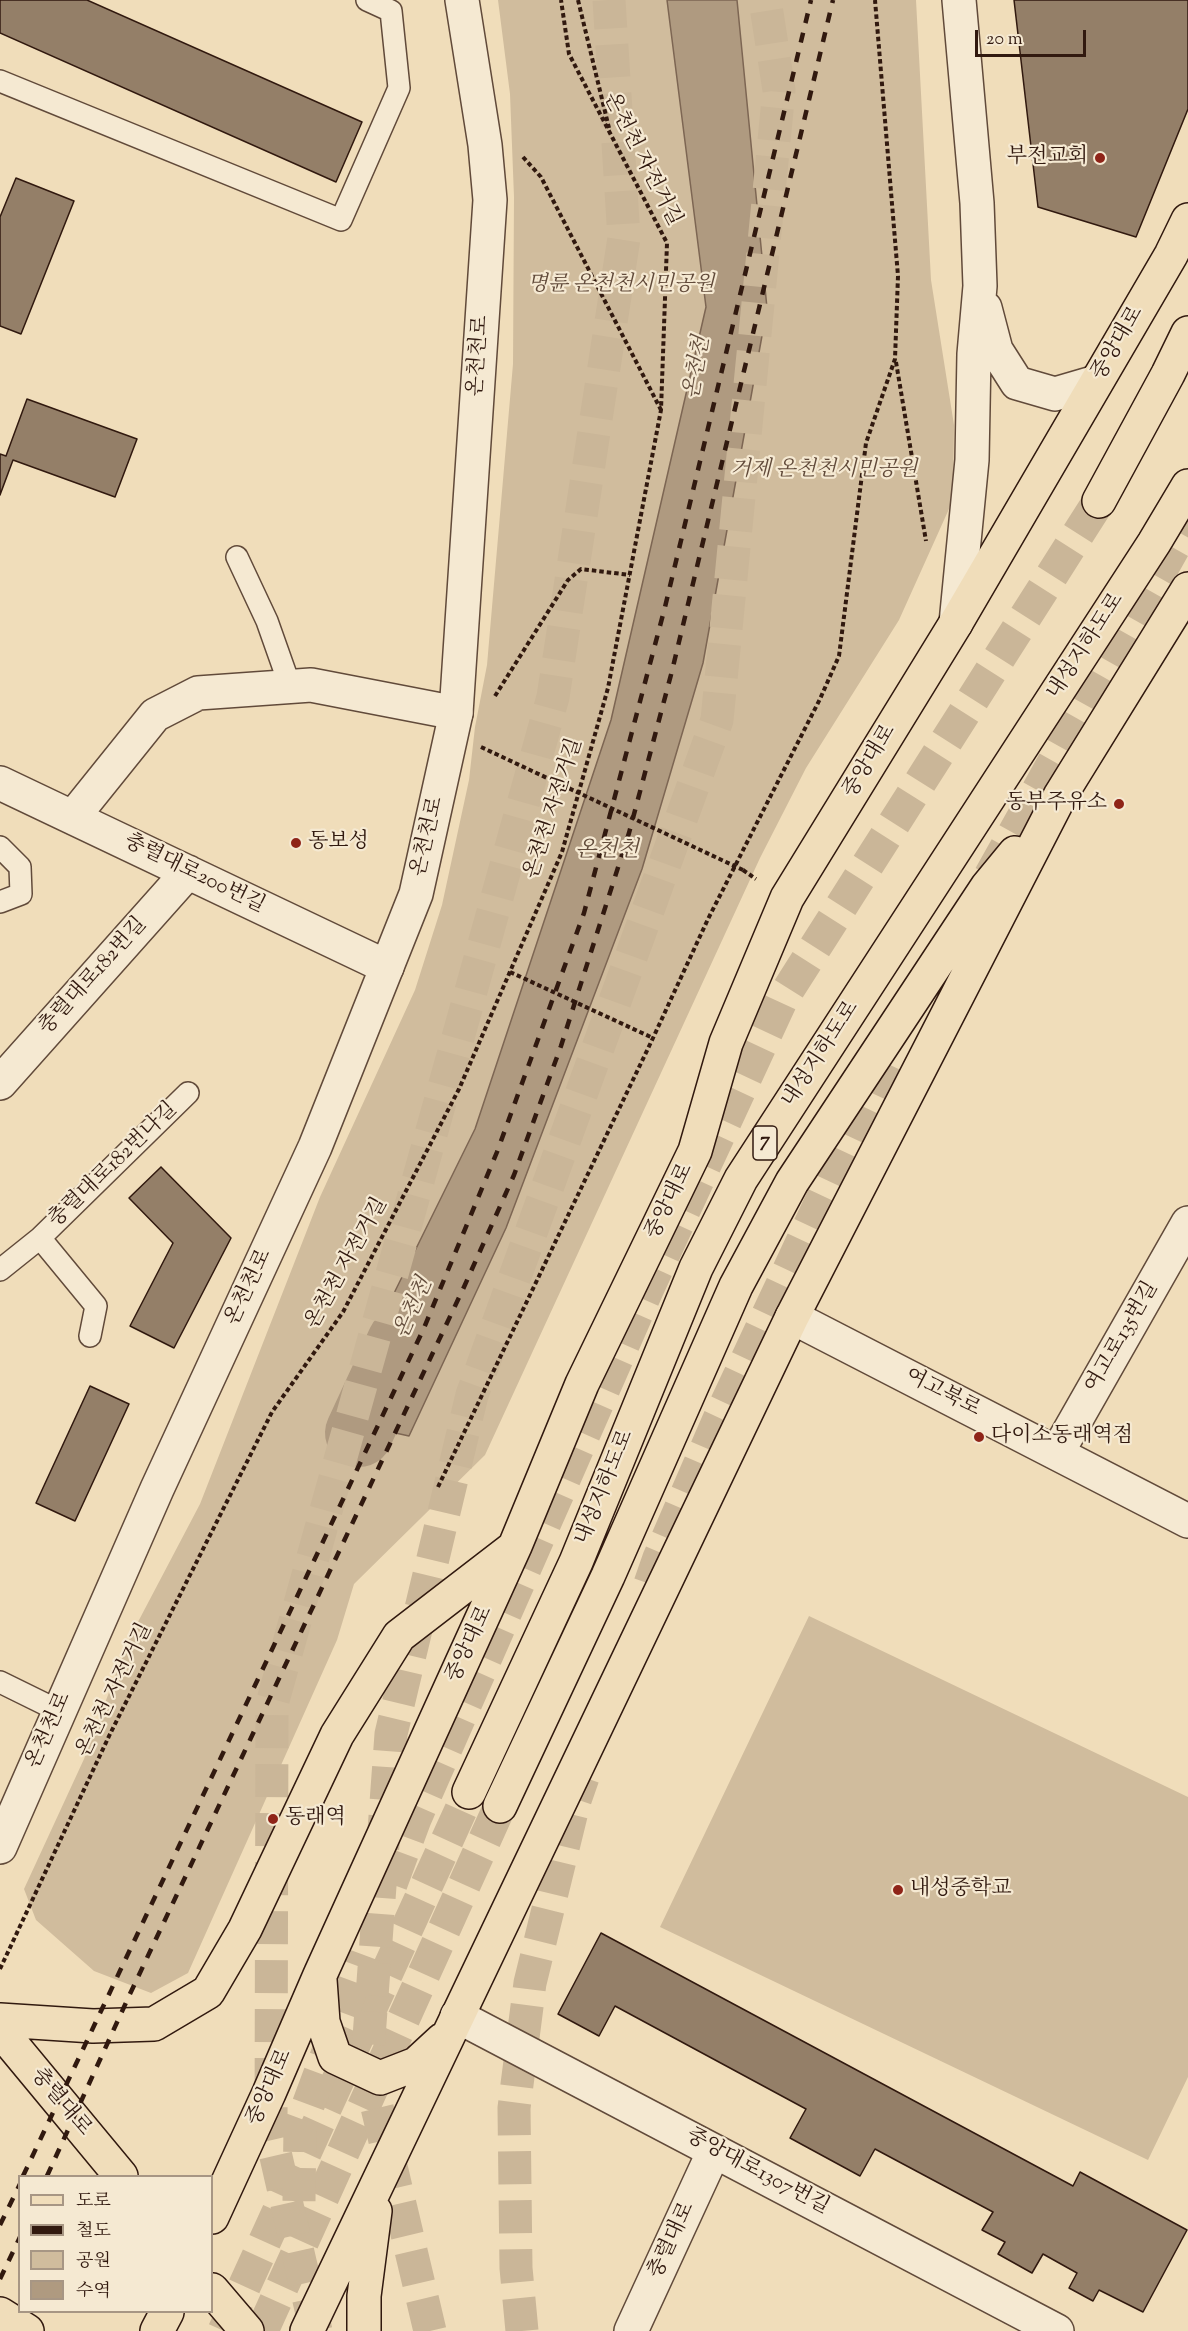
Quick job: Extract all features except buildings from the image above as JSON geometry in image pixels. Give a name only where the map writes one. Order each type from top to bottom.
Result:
[{"type":"main road","name":"중앙대로","points":[[213,2215],[515,1546],[582,1384],[696,1151],[726,1043],[787,898],[956,623],[1171,255],[1188,220]]},
{"type":"main road","points":[[1099,501],[1188,333]]},
{"type":"main road","name":"내성지하도로","points":[[469,1792],[576,1562],[696,1268],[741,1179],[1154,543],[1188,486]]},
{"type":"main road","points":[[307,2331],[792,1317],[1060,796],[1188,590]]},
{"type":"main road","name":"내성지하도로","points":[[500,1806],[608,1576],[736,1286],[792,1182],[987,887],[1060,796]]},
{"type":"main road","points":[[0,2020],[93,2026],[154,2024],[208,1992],[245,1929],[337,1735],[399,1636],[515,1546]]},
{"type":"main road","points":[[320,1975],[323,2022],[335,2057],[380,2078],[416,2064],[453,2025]]},
{"type":"main road","name":"충렬대로","points":[[0,2030],[121,2175]]},
{"type":"main road","points":[[364,2331],[364,2296],[380,2181]]},
{"type":"main road","points":[[213,2291],[246,2331]]},
{"type":"main road","points":[[157,2331],[166,2313]]},
{"type":"main road","points":[[0,2314],[27,2331]]},
{"type":"street","name":"온천천로","points":[[0,1847],[157,1489],[315,1147],[416,894],[456,713],[490,200],[485,145],[462,0]]},
{"type":"street","points":[[956,623],[972,460],[974,354],[980,286],[977,203],[959,0]]},
{"type":"street","points":[[980,286],[996,351],[1017,383],[1055,394],[1096,382]]},
{"type":"street","points":[[73,818],[155,715],[198,693],[311,685],[456,713]]},
{"type":"street","name":"충렬대로200번길","points":[[0,783],[387,967]]},
{"type":"street","name":"충렬대로182번길","points":[[0,1083],[188,872]]},
{"type":"street","name":"여고로135번길","points":[[1057,1453],[1188,1223]]},
{"type":"street","name":"여고북로","points":[[792,1317],[1188,1521]]},
{"type":"street","name":"중앙대로1307번길","points":[[453,2025],[714,2151],[1057,2331]]},
{"type":"street","name":"충렬대로","points":[[631,2331],[714,2151]]},
{"type":"lane","points":[[0,81],[341,220],[399,88],[391,11],[367,0]]},
{"type":"lane","points":[[237,557],[267,621],[291,686]]},
{"type":"lane","points":[[0,847],[20,867],[21,894],[0,902]]},
{"type":"lane","name":"충렬대로182번나길","points":[[0,1270],[40,1238],[188,1093]]},
{"type":"lane","name":"충렬대로182번나길","points":[[40,1238],[96,1306],[90,1336]]},
{"type":"lane","points":[[0,1682],[59,1711]]},
{"type":"path","name":"온천천 자전거길","points":[[0,1969],[110,1734],[272,1412],[343,1312],[459,1089],[562,852],[608,688],[662,410],[667,243],[569,54],[561,0]]},
{"type":"path","points":[[578,0],[611,134]]},
{"type":"path","points":[[875,0],[898,276],[895,359],[927,548]]},
{"type":"path","points":[[485,145],[524,157],[541,177],[662,410]]},
{"type":"path","points":[[438,1487],[708,919],[820,699],[839,656],[866,444],[895,359]]},
{"type":"path","points":[[456,713],[486,710],[568,580],[581,569],[630,575]]},
{"type":"path","points":[[481,747],[743,870]]},
{"type":"path","points":[[510,972],[653,1038]]},
{"type":"green space","points":[[498,0],[916,0],[931,280],[954,425],[953,500],[899,620],[806,768],[760,858],[485,1455],[354,1584],[337,1640],[188,1973],[151,1993],[94,1971],[36,1920],[24,1889],[84,1759],[129,1639],[200,1504],[320,1197],[415,990],[442,905],[469,780],[475,727],[487,665],[513,364],[514,197],[510,94]]},
{"type":"green space","points":[[809,1616],[1188,1797],[1188,2077],[1148,2160],[660,1927]]},
{"type":"water","name":"온천천","points":[[667,0],[737,0],[767,308],[703,663],[642,869],[506,1228],[409,1436],[364,1426],[340,1410],[367,1348],[475,1129],[611,720],[706,307]]},
{"type":"waterway","name":"온천천","points":[[359,1433],[401,1342]]},
{"type":"tunnel","points":[[316,2331],[271,2135],[272,1704],[553,697],[624,238],[609,0]]},
{"type":"tunnel","points":[[430,2331],[367,2065],[391,1734],[472,1395],[717,720],[779,90],[765,0]]},
{"type":"tunnel","points":[[391,1884],[415,1819],[648,1288],[781,1001],[1099,501]]},
{"type":"tunnel","points":[[990,876],[1188,522]]},
{"type":"tunnel","points":[[650,1584],[719,1419],[890,1054]]},
{"type":"tunnel","points":[[522,2331],[516,2268],[514,2108],[530,1983],[574,1803],[583,1777]]},
{"type":"tunnel","points":[[224,2331],[469,1792]]},
{"type":"tunnel","points":[[262,2331],[500,1806]]},
{"type":"tunnel","points":[[299,2201],[300,2127],[364,1955]]},
{"type":"railway","points":[[23,2175],[424,1328],[497,1152],[584,913],[665,607],[811,0]]},
{"type":"railway","points":[[47,2175],[129,1996],[464,1287],[514,1175],[561,1046],[629,833],[672,671],[833,0]]},
{"type":"railway","points":[[0,2225],[18,2188]]},
{"type":"railway","points":[[0,2279],[18,2241]]},
{"type":"place","name":"부전교회","points":[[1100,158]]},
{"type":"place","name":"동부주유소","points":[[1119,804]]},
{"type":"place","name":"동보성","points":[[296,843]]},
{"type":"place","name":"다이소동래역점","points":[[979,1437]]},
{"type":"place","name":"동래역","points":[[273,1819]]},
{"type":"place","name":"내성중학교","points":[[898,1890]]},
{"type":"park label","name":"명륜 온천천시민공원","points":[[621,286]]},
{"type":"park label","name":"거제 온천천시민공원","points":[[824,471]]}]
